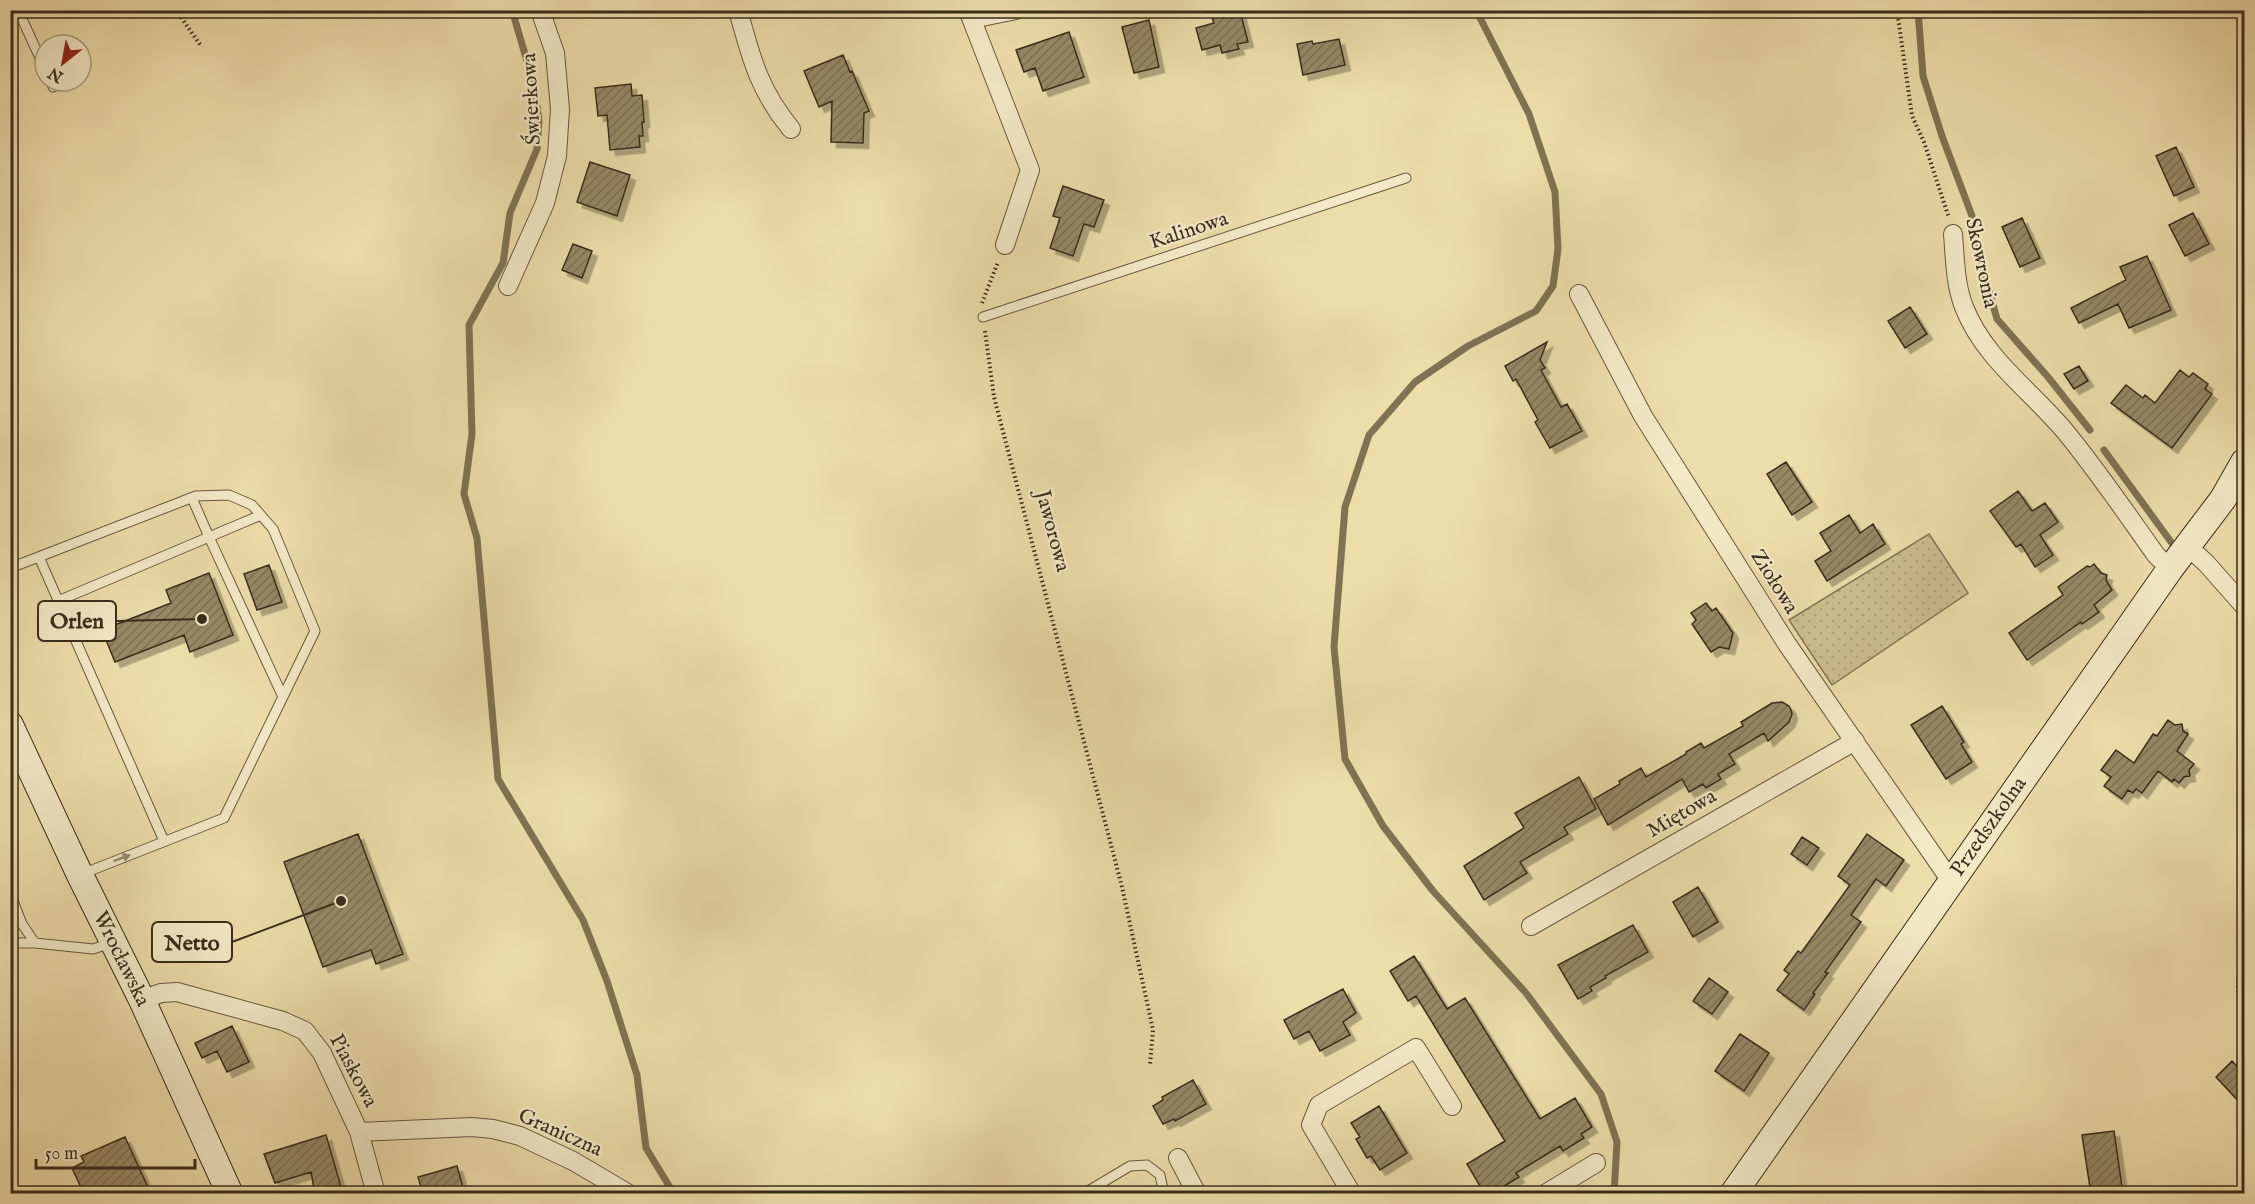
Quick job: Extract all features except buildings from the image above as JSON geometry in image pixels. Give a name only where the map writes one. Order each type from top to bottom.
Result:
[{"type":"street","name":"Świerkowa","points":[[508,286],[545,203],[557,156],[560,109],[555,53],[540,10]]},
{"type":"street","points":[[738,10],[753,65],[766,96],[791,129]]},
{"type":"street","points":[[1005,245],[1030,170],[970,15],[1016,10]]},
{"type":"street","name":"Skowronia","points":[[1953,234],[1956,271],[1963,305],[1975,331],[1989,352],[2057,422],[2156,555],[2170,569]]},
{"type":"street","name":"Ziołowa","points":[[1579,294],[1643,416],[1786,644],[1952,881]]},
{"type":"street","name":"Przedszkolna","points":[[1733,1194],[2170,569],[2223,499],[2244,462]]},
{"type":"street","points":[[2187,546],[2206,563],[2244,606]]},
{"type":"street","name":"Wrocławska","points":[[10,725],[80,875],[142,1000],[230,1194]]},
{"type":"street","name":"Miętowa","points":[[1531,926],[1855,741]]},
{"type":"street","name":"Piaskowa","points":[[142,1000],[161,993],[177,992],[273,1017],[305,1031],[322,1053],[360,1132],[376,1194]]},
{"type":"street","points":[[1352,1194],[1311,1125],[1319,1105],[1416,1048],[1452,1106]]},
{"type":"street","name":"Graniczna","points":[[360,1132],[472,1127],[493,1129],[520,1136],[573,1161],[629,1194]]},
{"type":"street","points":[[1178,1158],[1197,1194]]},
{"type":"street","points":[[1545,1194],[1596,1163]]},
{"type":"lane","points":[[18,10],[33,43]]},
{"type":"lane","name":"Kalinowa","points":[[983,317],[1406,178]]},
{"type":"lane","points":[[10,568],[196,496],[229,495],[252,505],[273,529],[315,631],[224,818],[80,875]]},
{"type":"lane","points":[[192,498],[283,697]]},
{"type":"lane","points":[[58,601],[261,514]]},
{"type":"lane","points":[[39,557],[164,842]]},
{"type":"lane","points":[[10,893],[22,924],[35,943]]},
{"type":"lane","points":[[10,943],[35,943],[93,949],[114,942]]},
{"type":"lane","points":[[1083,1194],[1130,1166],[1147,1165],[1161,1175],[1164,1194]]},
{"type":"path","points":[[176,10],[201,46]]},
{"type":"path","name":"Skowronia","points":[[1897,10],[1912,116],[1924,142],[1946,205],[1953,234]]},
{"type":"path","name":"Jaworowa","points":[[1005,245],[981,305],[994,397],[1122,887],[1153,1030],[1150,1065]]},
{"type":"path","points":[[2244,952],[2237,981],[2239,1006],[2244,1017]]},
{"type":"shaded area","points":[[1929,534],[1968,593],[1832,685],[1789,620]]},
{"type":"waterway","points":[[512,10],[534,85],[539,121],[537,149],[510,213],[503,263],[469,325],[472,434],[464,494],[477,538],[498,779],[583,920],[607,981],[637,1075],[646,1148],[674,1194]]},
{"type":"waterway","points":[[1476,10],[1529,114],[1555,192],[1558,249],[1553,286],[1536,311],[1468,346],[1415,382],[1369,435],[1345,507],[1334,647],[1345,759],[1383,826],[1433,891],[1526,993],[1601,1094],[1617,1142],[1614,1194]]},
{"type":"waterway","points":[[1918,10],[1923,76],[1942,136],[1972,216],[1976,244],[1997,319],[2048,377],[2090,430]]},
{"type":"waterway","points":[[2104,450],[2174,546]]},
{"type":"waterway","points":[[2240,623],[2244,631]]},
{"type":"place","name":"Orlen","points":[[202,619]]},
{"type":"place","name":"Netto","points":[[341,901]]}]
